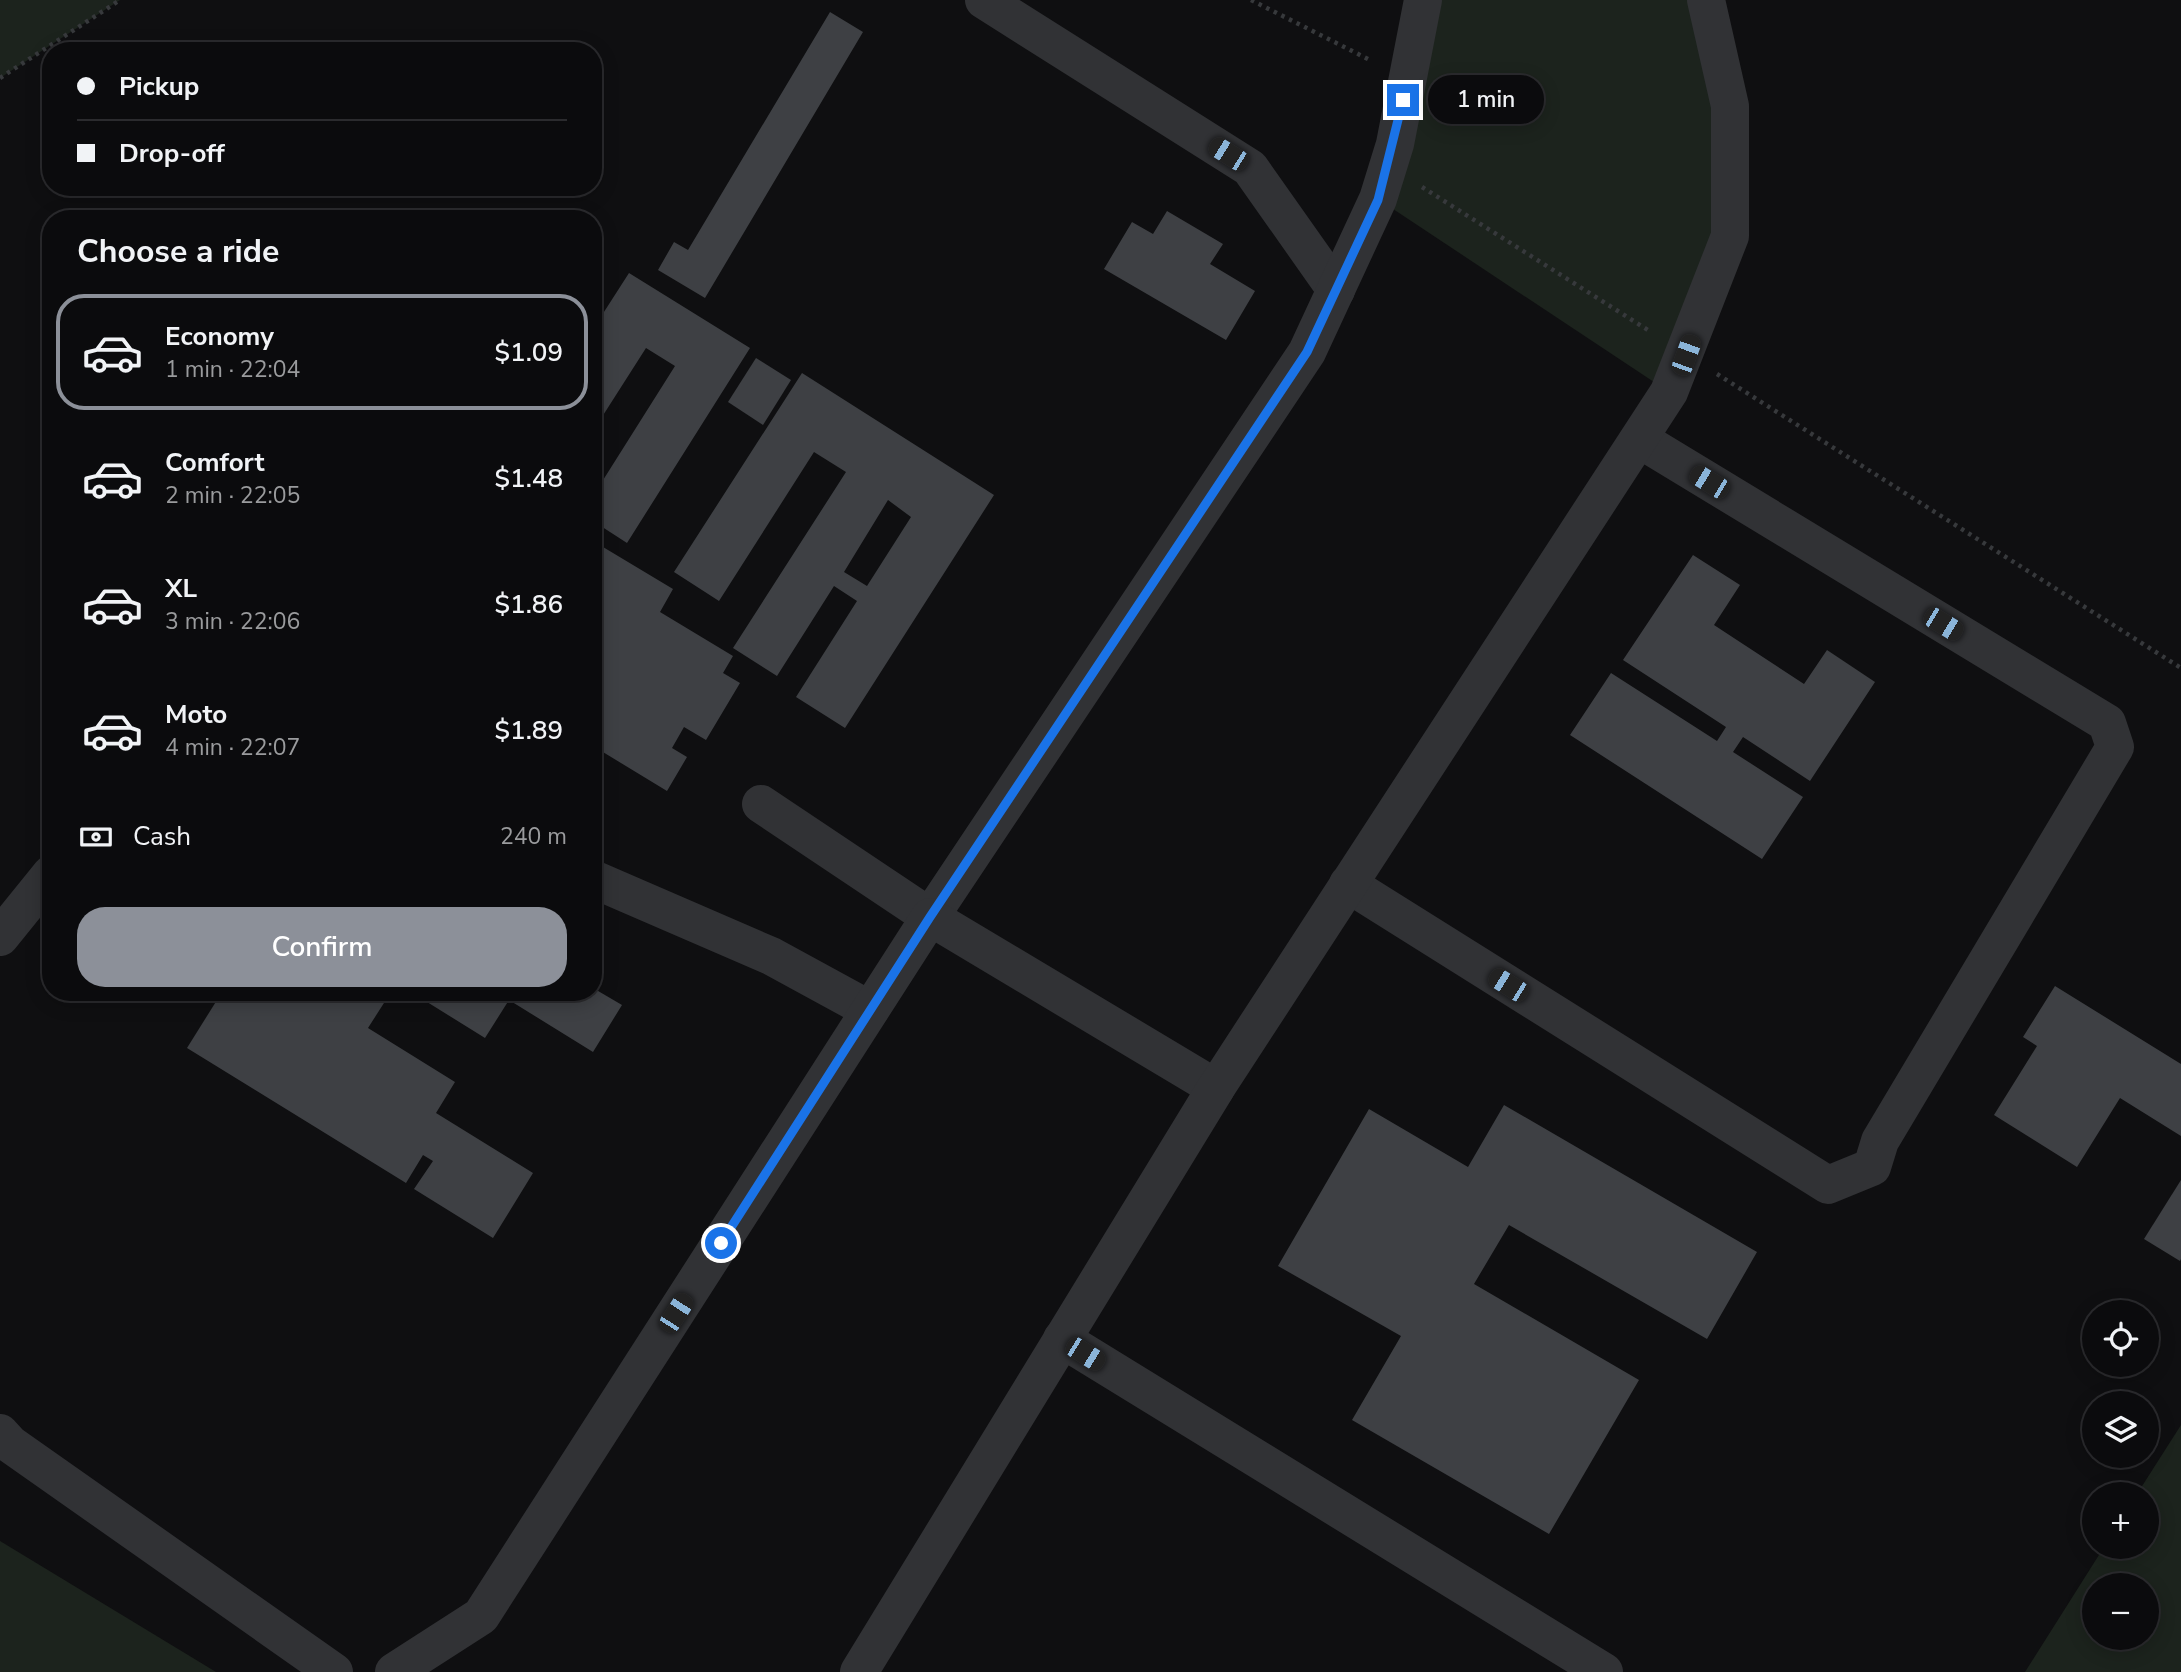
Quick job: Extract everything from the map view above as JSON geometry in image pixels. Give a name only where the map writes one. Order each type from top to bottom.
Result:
[{"type":"street","points":[[984,0],[1250,168],[1336,290]]},
{"type":"street","points":[[394,1672],[481,1616],[930,917],[1307,352],[1378,200],[1408,79],[1423,0]]},
{"type":"street","points":[[859,1672],[1216,1088],[1669,392],[1686,355],[1730,236],[1730,106],[1706,0]]},
{"type":"street","points":[[1348,884],[1828,1185],[1872,1167],[1880,1141],[2115,747],[2107,723],[1639,439]]},
{"type":"street","points":[[761,804],[930,917],[1216,1088]]},
{"type":"street","points":[[602,883],[771,956],[870,1010]]},
{"type":"street","points":[[0,937],[42,885]]},
{"type":"street","points":[[1062,1339],[1604,1672]]},
{"type":"street","points":[[0,1433],[9,1444],[334,1672]]},
{"type":"path","points":[[55,42],[120,0]]},
{"type":"path","points":[[1251,0],[1408,79]]},
{"type":"path","points":[[0,78],[42,51]]},
{"type":"path","points":[[1388,166],[2181,668]]},
{"type":"shaded area","points":[[0,0],[120,0],[55,42],[42,42],[42,51],[0,78]]},
{"type":"shaded area","points":[[1423,0],[1706,0],[1730,236],[1669,392],[1378,199]]},
{"type":"shaded area","points":[[2181,1425],[2181,1672],[2025,1672],[2082,1582],[2082,1650],[2159,1650],[2159,1573],[2088,1573],[2096,1559],[2159,1559],[2159,1482],[2145,1482],[2154,1468],[2159,1468],[2159,1460]]},
{"type":"shaded area","points":[[0,1541],[216,1672],[0,1672]]},
{"type":"building","points":[[830,12],[863,32],[705,298],[658,270],[674,242],[688,250]]},
{"type":"building","points":[[1167,211],[1223,244],[1210,264],[1255,291],[1226,340],[1104,269],[1132,222],[1153,234]]},
{"type":"building","points":[[629,273],[750,348],[627,543],[602,527],[602,482],[675,366],[646,348],[602,417],[602,315]]},
{"type":"building","points":[[756,358],[791,380],[763,425],[728,402]]},
{"type":"building","points":[[802,373],[994,495],[845,728],[796,697],[857,601],[834,586],[777,676],[733,648],[846,472],[814,452],[719,601],[674,572]],"holes":[[[888,500],[911,517],[867,586],[844,572]]]},
{"type":"building","points":[[602,546],[673,589],[660,612],[733,656],[723,673],[740,683],[706,740],[684,727],[672,748],[687,757],[667,791],[602,751]]},
{"type":"building","points":[[1693,555],[1740,585],[1714,625],[1804,684],[1827,650],[1875,682],[1810,781],[1743,737],[1733,752],[1803,797],[1762,859],[1570,735],[1611,673],[1717,741],[1726,727],[1623,660]]},
{"type":"building","points":[[2055,986],[2181,1064],[2181,1136],[2120,1098],[2077,1167],[1994,1115],[2037,1046],[2023,1037]]},
{"type":"building","points":[[602,993],[622,1005],[593,1052],[511,1001],[602,1001]]},
{"type":"building","points":[[216,1001],[385,1001],[368,1028],[455,1082],[436,1113],[533,1173],[493,1238],[414,1189],[433,1161],[423,1155],[406,1183],[187,1048]]},
{"type":"building","points":[[425,1001],[508,1001],[485,1038]]},
{"type":"building","points":[[1504,1105],[1757,1252],[1707,1339],[1509,1225],[1474,1284],[1639,1380],[1549,1534],[1352,1420],[1401,1336],[1278,1266],[1369,1109],[1468,1167]]},
{"type":"building","points":[[2181,1180],[2181,1259],[2180,1261],[2144,1239]]},
{"type":"route","points":[[721,1243],[930,917],[1307,352],[1378,200],[1395,144],[1403,100]]}]
